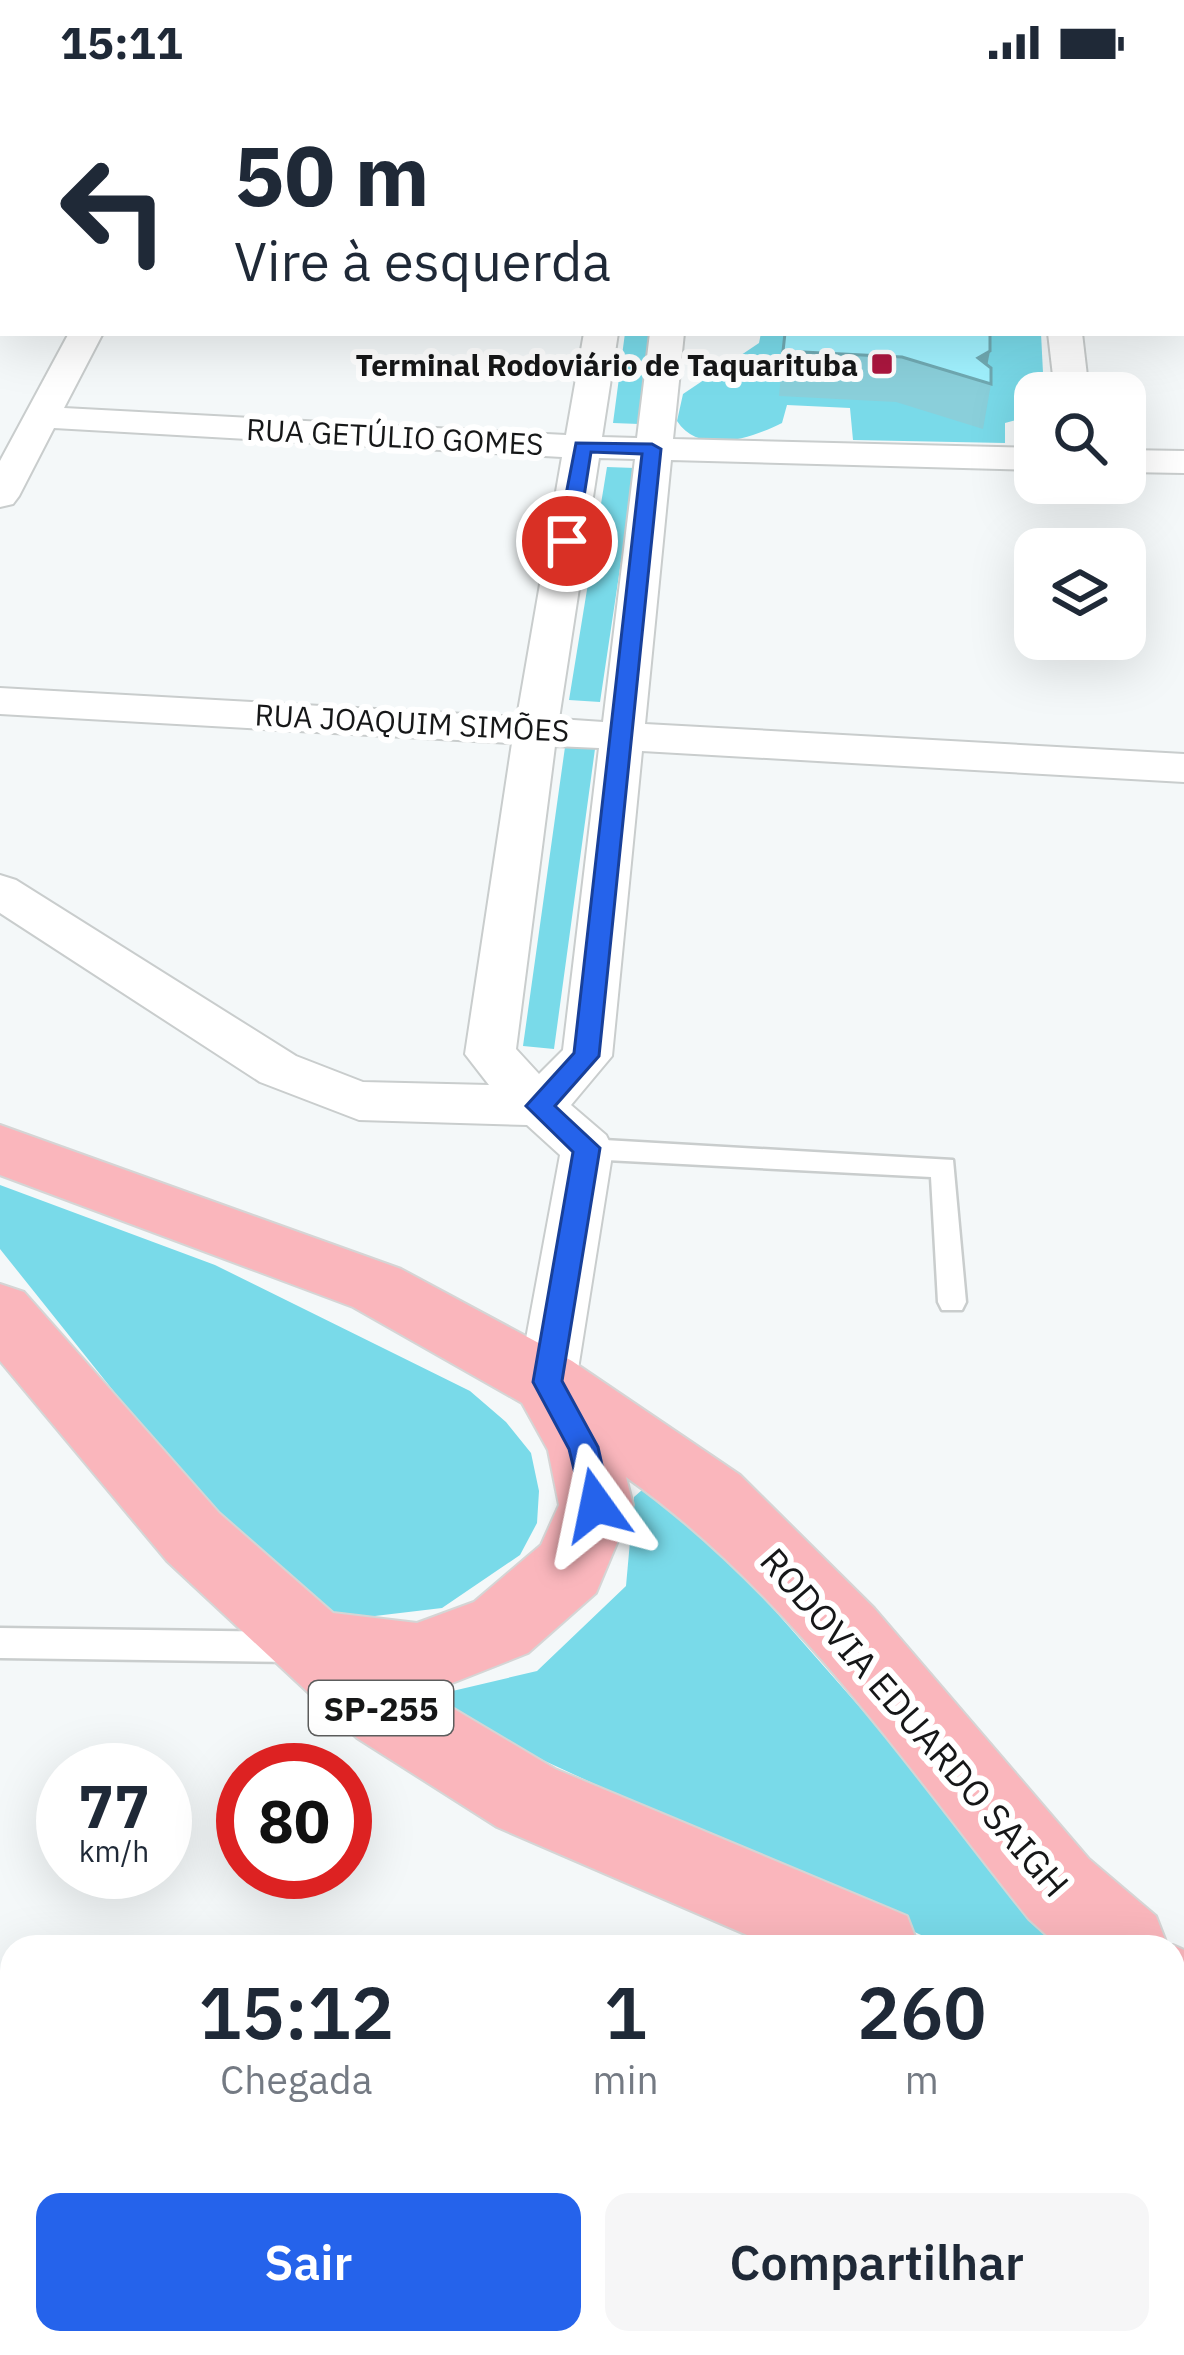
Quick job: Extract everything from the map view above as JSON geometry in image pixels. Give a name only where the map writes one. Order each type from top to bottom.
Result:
[{"type":"highway","name":"RODOVIA EDUARDO SAIGH","points":[[0,1149],[377,1288],[547,1382],[714,1498],[847,1633],[1059,1889],[1111,1935]]},
{"type":"highway","name":"SP-255","points":[[0,1312],[193,1538],[385,1711],[526,1798],[848,1935]]},
{"type":"highway","points":[[312,1647],[417,1660],[501,1628],[568,1570],[596,1505],[584,1447],[547,1382]]},
{"type":"street","points":[[0,496],[84,336]]},
{"type":"street","points":[[547,1382],[587,1148],[538,1106],[490,1054],[536,729],[600,336]]},
{"type":"street","points":[[0,891],[278,1069],[359,1101],[538,1106],[587,1056],[667,336]]},
{"type":"street","points":[[1065,336],[1070,372]]},
{"type":"street","name":"RUA GETÚLIO GOMES","points":[[43,417],[582,447],[1014,458]]},
{"type":"street","points":[[1146,461],[1184,462]]},
{"type":"street","name":"RUA JOAQUIM SIMÕES","points":[[0,701],[1184,768]]},
{"type":"lane","points":[[587,1148],[944,1167],[952,1302]]},
{"type":"lane","points":[[0,1643],[312,1647]]},
{"type":"shaded area","points":[[625,336],[649,336],[639,424],[613,423]]},
{"type":"shaded area","points":[[760,336],[1041,336],[1043,372],[1014,372],[1014,421],[1005,423],[1005,443],[853,440],[850,408],[787,405],[782,423],[742,438],[712,441],[687,432],[677,421],[683,394],[759,343]]},
{"type":"shaded area","points":[[607,467],[635,468],[600,702],[569,700]]},
{"type":"shaded area","points":[[565,747],[595,749],[554,1049],[523,1046]]},
{"type":"shaded area","points":[[0,1185],[215,1265],[470,1391],[506,1422],[531,1453],[539,1491],[537,1523],[520,1555],[442,1608],[358,1618],[326,1614],[263,1558],[167,1458],[0,1249]]},
{"type":"shaded area","points":[[650,1483],[695,1520],[1060,1935],[921,1935],[428,1707],[444,1693],[537,1671],[626,1586],[634,1497]]},
{"type":"building","points":[[785,336],[990,336],[990,351],[978,358],[991,368],[991,384],[902,357],[783,351]]},
{"type":"place","name":"Terminal Rodoviário de Taquarituba","points":[[882,364]]},
{"type":"route","points":[[567,541],[582,447],[652,449],[587,1056],[538,1106],[587,1148],[547,1382],[584,1447],[596,1505]]}]
